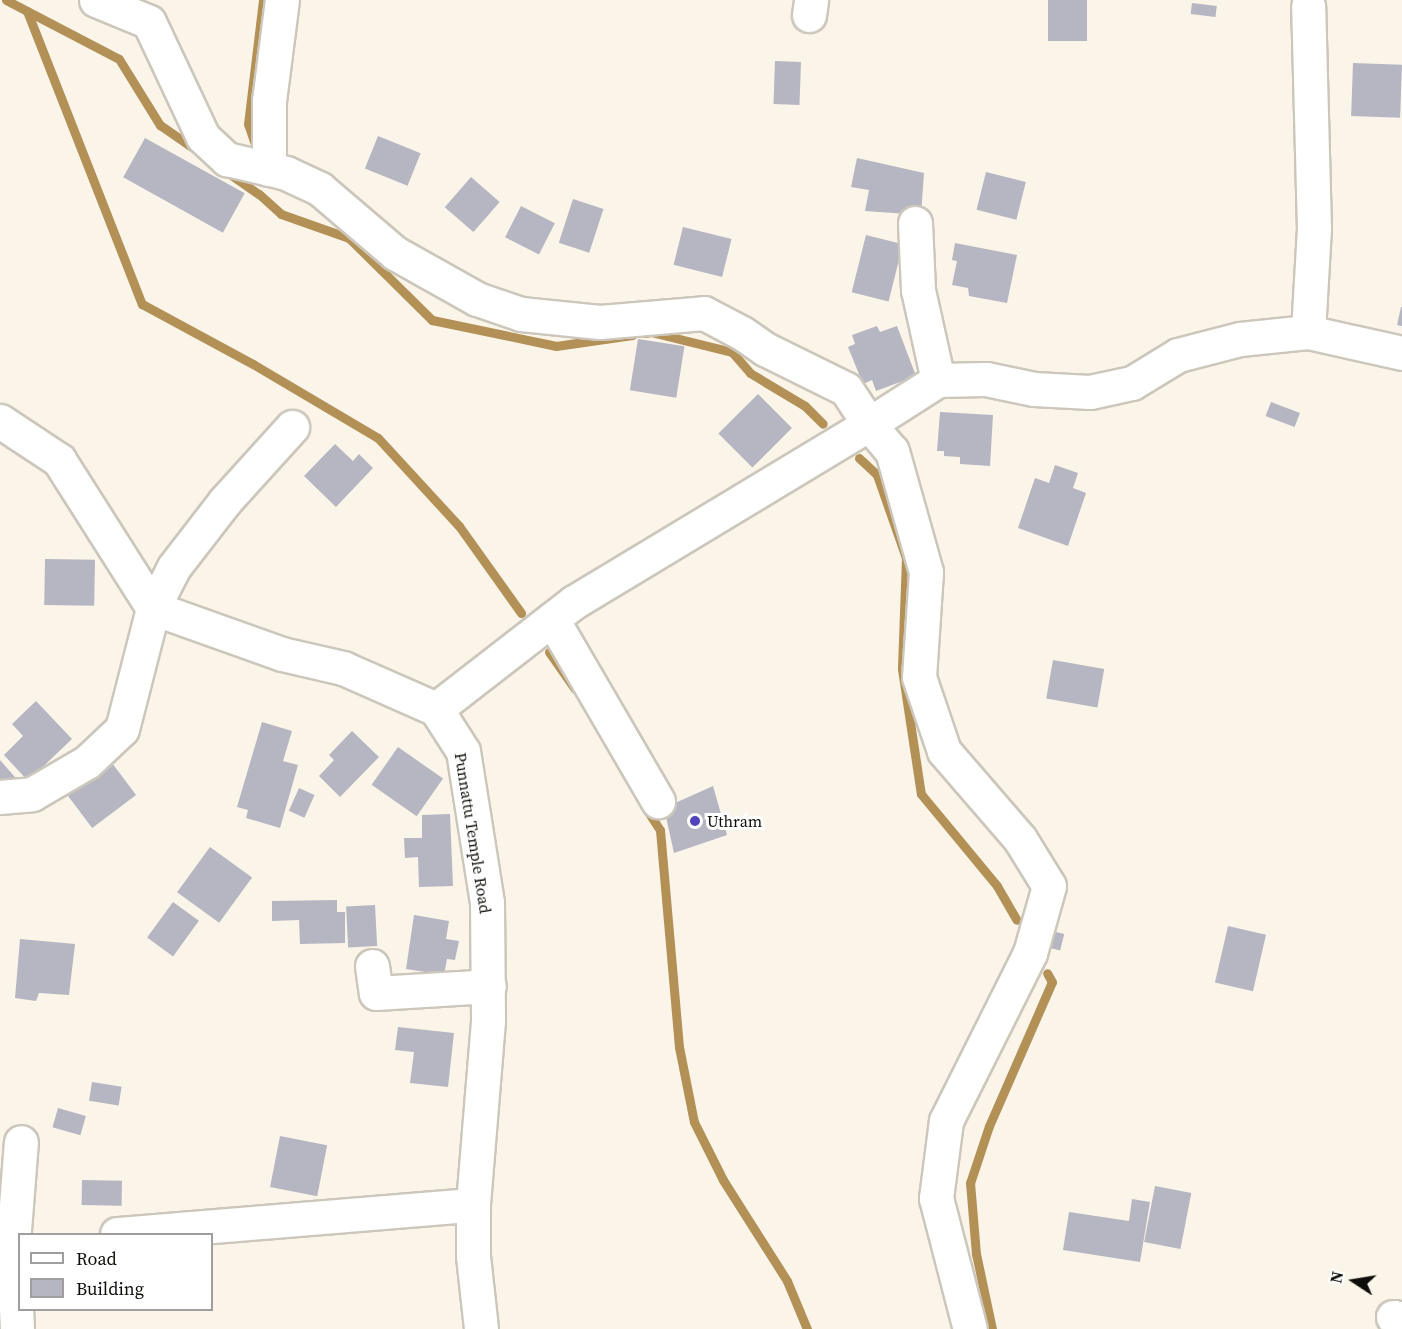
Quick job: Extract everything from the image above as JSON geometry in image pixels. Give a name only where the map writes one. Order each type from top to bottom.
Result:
[{"type":"street","points":[[96,0],[149,22],[203,137],[227,159],[286,173],[320,189],[394,253],[477,299],[521,314],[588,322],[704,313],[742,333],[765,349],[846,389],[869,424],[892,451],[926,572],[919,677],[944,751],[1020,839],[1049,886],[1030,953],[978,1062],[946,1121],[936,1198],[970,1329]]},
{"type":"street","points":[[269,169],[269,101],[282,0]]},
{"type":"street","points":[[1308,6],[1314,229],[1308,332]]},
{"type":"street","points":[[915,223],[918,290],[938,380]]},
{"type":"street","points":[[0,421],[59,460],[153,608],[282,654],[343,668],[435,709],[584,596],[938,380],[986,379],[1034,389],[1090,392],[1132,383],[1178,355],[1240,339],[1308,332],[1402,353]]},
{"type":"street","points":[[0,797],[33,794],[87,762],[122,729],[153,608],[174,567],[225,501],[292,427]]},
{"type":"street","points":[[552,619],[658,801]]},
{"type":"street","name":"Punnattu Temple Road","points":[[435,709],[463,752],[488,903],[489,986],[473,1205],[472,1256],[480,1329]]},
{"type":"street","points":[[372,966],[376,993],[489,986]]},
{"type":"street","points":[[17,1329],[11,1243],[21,1142]]},
{"type":"street","points":[[129,1233],[473,1205]]},
{"type":"building","points":[[1048,0],[1087,0],[1087,41],[1048,41]]},
{"type":"building","points":[[1192,3],[1217,6],[1215,17],[1191,14]]},
{"type":"building","points":[[775,61],[801,62],[799,105],[773,104]]},
{"type":"building","points":[[1353,63],[1402,65],[1400,118],[1351,116]]},
{"type":"building","points":[[378,136],[421,153],[408,186],[365,168]]},
{"type":"building","points":[[145,138],[245,193],[223,233],[123,177]]},
{"type":"building","points":[[857,158],[924,173],[921,215],[865,211],[869,190],[851,187]]},
{"type":"building","points":[[986,172],[1026,182],[1016,220],[977,210]]},
{"type":"building","points":[[471,177],[500,202],[473,232],[445,207]]},
{"type":"building","points":[[573,199],[603,209],[589,253],[559,243]]},
{"type":"building","points":[[521,206],[555,223],[539,254],[505,237]]},
{"type":"building","points":[[683,227],[732,239],[722,277],[674,265]]},
{"type":"building","points":[[866,235],[903,244],[889,301],[852,292]]},
{"type":"building","points":[[955,243],[1017,255],[1007,303],[969,296],[968,288],[952,285],[957,261],[952,260]]},
{"type":"building","points":[[1402,307],[1402,326],[1397,325]]},
{"type":"building","points":[[877,326],[880,332],[897,326],[916,376],[876,391],[872,380],[863,384],[848,347],[855,344],[852,335]]},
{"type":"building","points":[[638,339],[684,346],[676,398],[630,390]]},
{"type":"building","points":[[758,394],[792,428],[752,468],[718,434]]},
{"type":"building","points":[[1271,402],[1300,413],[1295,427],[1266,416]]},
{"type":"building","points":[[940,412],[993,415],[990,466],[960,464],[960,457],[944,456],[944,451],[937,451]]},
{"type":"building","points":[[335,444],[353,461],[359,454],[373,468],[336,507],[304,476]]},
{"type":"building","points":[[1055,465],[1078,473],[1073,488],[1086,493],[1068,546],[1018,528],[1035,478],[1049,483]]},
{"type":"building","points":[[45,559],[95,560],[94,606],[44,605]]},
{"type":"building","points":[[1053,660],[1104,669],[1097,707],[1046,698]]},
{"type":"building","points":[[36,701],[72,739],[28,781],[4,755],[23,736],[12,724]]},
{"type":"building","points":[[262,722],[292,731],[283,761],[298,765],[280,828],[246,818],[248,810],[237,807]]},
{"type":"building","points":[[352,731],[379,757],[340,797],[319,776],[334,760],[329,755]]},
{"type":"building","points":[[398,747],[443,779],[417,816],[372,785]]},
{"type":"building","points":[[109,759],[136,795],[92,828],[65,792]]},
{"type":"building","points":[[0,760],[21,784],[11,793],[0,780]]},
{"type":"building","name":"Uthram","points":[[713,786],[727,835],[674,853],[664,808]]},
{"type":"building","points":[[299,788],[315,795],[304,818],[289,811]]},
{"type":"building","points":[[450,814],[453,886],[419,887],[418,857],[405,858],[404,838],[422,838],[422,815]]},
{"type":"building","points":[[210,847],[252,878],[219,923],[177,892]]},
{"type":"building","points":[[337,900],[337,912],[345,912],[345,943],[300,944],[299,920],[272,921],[272,901]]},
{"type":"building","points":[[173,902],[199,921],[173,956],[147,938]]},
{"type":"building","points":[[375,905],[377,946],[348,947],[346,907]]},
{"type":"building","points":[[414,915],[449,921],[446,939],[459,941],[455,960],[447,959],[444,975],[406,969]]},
{"type":"building","points":[[1228,926],[1266,935],[1253,991],[1215,983]]},
{"type":"building","points":[[1040,928],[1064,934],[1060,951],[1036,944]]},
{"type":"building","points":[[20,939],[75,944],[69,995],[39,993],[36,1001],[15,998]]},
{"type":"building","points":[[398,1027],[454,1033],[448,1087],[410,1083],[414,1052],[395,1050]]},
{"type":"building","points":[[92,1082],[122,1087],[119,1105],[89,1101]]},
{"type":"building","points":[[58,1108],[86,1116],[80,1135],[52,1127]]},
{"type":"building","points":[[280,1136],[327,1145],[317,1196],[270,1187]]},
{"type":"building","points":[[82,1180],[122,1181],[122,1206],[82,1205]]},
{"type":"building","points":[[1155,1186],[1191,1193],[1180,1249],[1144,1242]]},
{"type":"building","points":[[1132,1199],[1150,1202],[1140,1262],[1063,1250],[1069,1212],[1129,1221]]},
{"type":"waterway","points":[[6,0],[119,59],[160,125],[199,152]]},
{"type":"waterway","points":[[256,147],[248,124],[263,0]]},
{"type":"waterway","points":[[27,11],[142,304],[253,364],[378,438],[459,526],[521,613]]},
{"type":"waterway","points":[[227,172],[259,194],[281,214],[349,238],[432,320],[556,346],[632,335]]},
{"type":"waterway","points":[[645,333],[651,332],[732,352],[750,373],[805,406],[823,424]]},
{"type":"waterway","points":[[859,458],[877,475],[906,558],[902,669],[921,794],[997,886],[1017,920]]},
{"type":"waterway","points":[[549,652],[575,689]]},
{"type":"waterway","points":[[645,807],[660,830],[679,1047],[694,1122],[723,1180],[787,1281],[807,1329]]},
{"type":"waterway","points":[[992,1329],[976,1254],[970,1183],[989,1126],[1052,982],[1047,973]]},
{"type":"place","name":"Uthram","points":[[695,821]]}]
